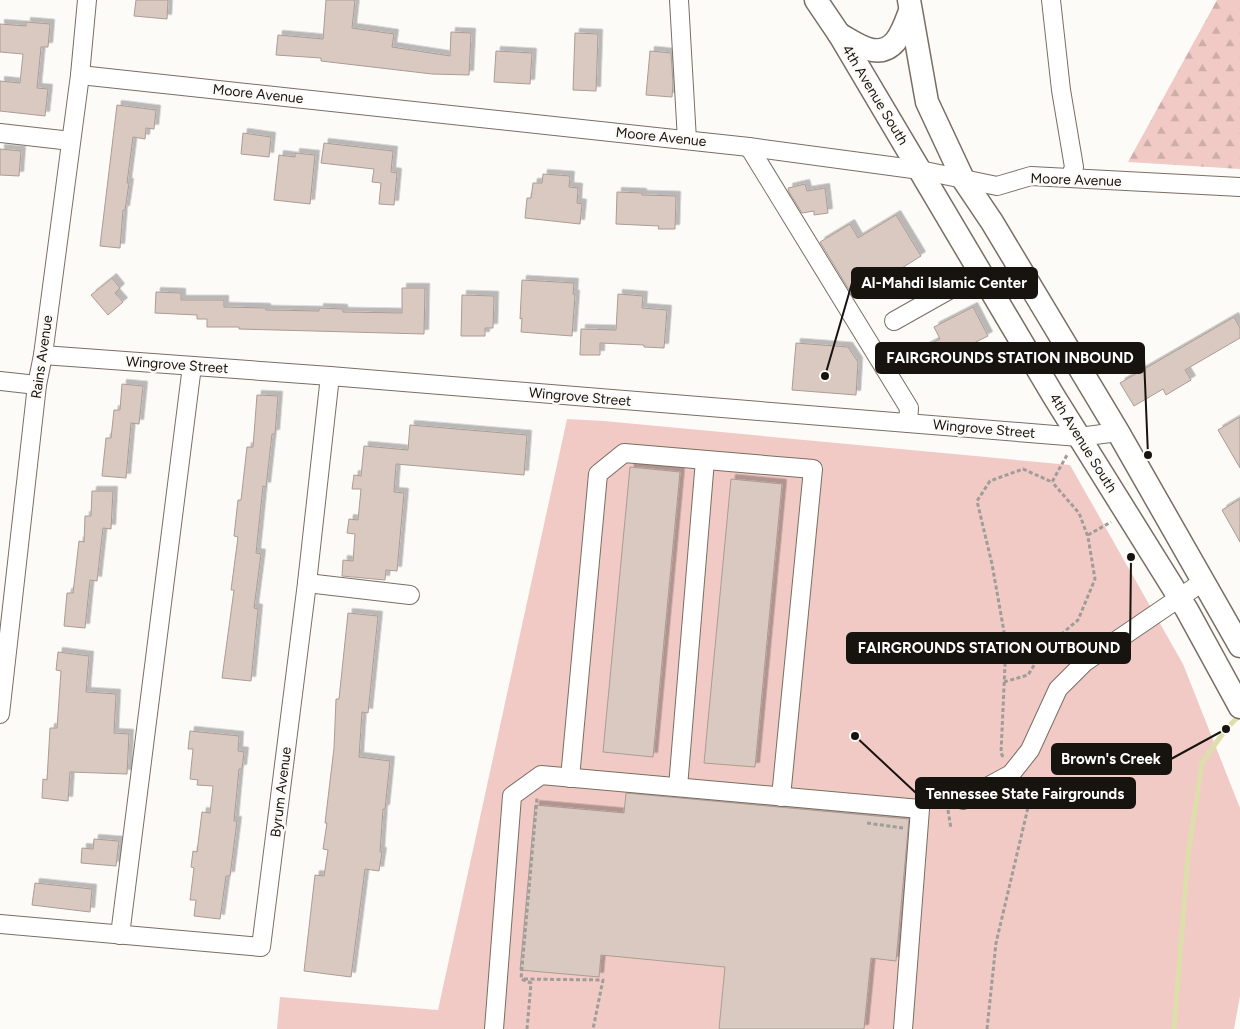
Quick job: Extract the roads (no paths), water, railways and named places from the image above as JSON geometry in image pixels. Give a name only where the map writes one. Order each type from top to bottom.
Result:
[{"type":"main road","name":"4th Avenue South","points":[[816,0],[839,34],[981,272],[1073,446],[1179,598],[1240,707]]},
{"type":"main road","points":[[839,34],[868,49],[882,50],[894,44],[901,35],[910,6]]},
{"type":"main road","points":[[910,6],[928,102],[963,179],[992,222],[1118,432],[1240,646]]},
{"type":"street","name":"Rains Avenue","points":[[0,714],[3,659],[37,385],[43,355],[80,75],[87,0]]},
{"type":"street","points":[[679,0],[687,140]]},
{"type":"street","points":[[1052,0],[1061,90],[1074,167],[1070,178]]},
{"type":"street","name":"Moore Avenue","points":[[80,75],[749,147],[920,170],[997,186],[1031,176],[1240,187]]},
{"type":"street","points":[[0,133],[71,141]]},
{"type":"street","points":[[749,147],[909,408],[908,423]]},
{"type":"street","points":[[894,321],[981,272]]},
{"type":"street","name":"Wingrove Street","points":[[43,355],[330,376],[908,423],[1073,446],[1118,432]]},
{"type":"street","points":[[120,935],[192,366]]},
{"type":"street","name":"Byrum Avenue","points":[[0,924],[261,947],[307,583],[330,376]]},
{"type":"street","points":[[0,381],[37,385]]},
{"type":"street","points":[[570,778],[598,474],[624,453],[813,469],[781,797]]},
{"type":"street","points":[[678,787],[705,460]]},
{"type":"street","points":[[963,800],[1011,774],[1030,750],[1058,689],[1085,662],[1204,581]]},
{"type":"street","points":[[307,583],[410,595]]},
{"type":"street","points":[[494,1029],[512,796],[541,775],[920,809],[903,1029]]},
{"type":"waterway","points":[[1174,1029],[1188,856],[1202,763],[1226,729],[1240,715]]},
{"type":"place","name":"Al-Mahdi Islamic Center","points":[[825,376]]},
{"type":"place","name":"FAIRGROUNDS STATION INBOUND","points":[[1148,455]]},
{"type":"place","name":"FAIRGROUNDS STATION OUTBOUND","points":[[1131,557]]},
{"type":"place","name":"Brown's Creek","points":[[1226,729]]},
{"type":"place","name":"Tennessee State Fairgrounds","points":[[855,736]]}]
